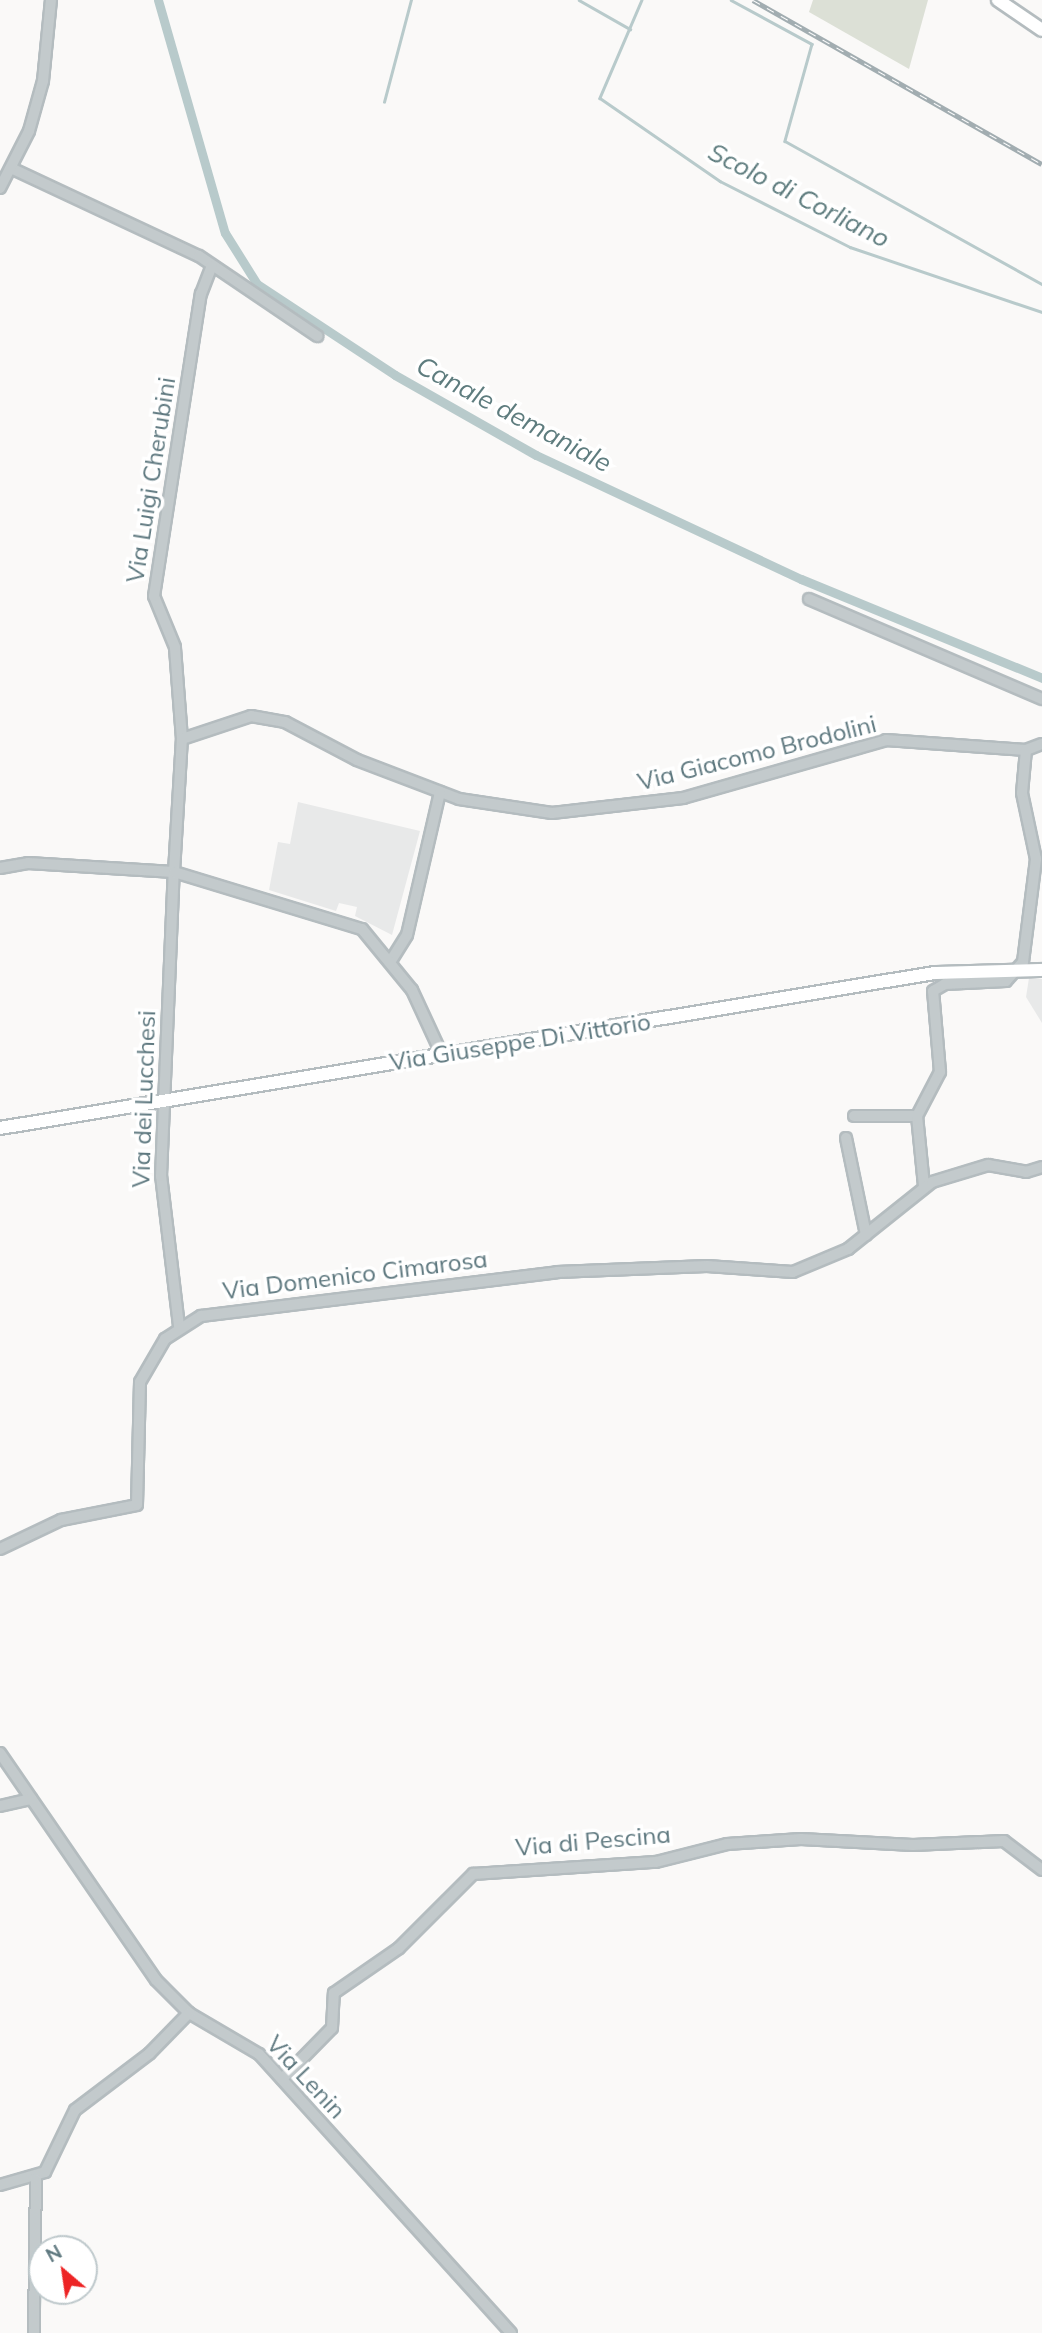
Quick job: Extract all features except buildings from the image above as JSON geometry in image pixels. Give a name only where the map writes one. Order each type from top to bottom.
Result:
[{"type":"main road","points":[[998,0],[1042,30]]},
{"type":"main road","name":"Via Giuseppe Di Vittorio","points":[[0,1128],[934,973],[1021,969],[1042,971]]},
{"type":"street","points":[[0,188],[13,169],[43,81],[51,0]]},
{"type":"street","points":[[13,169],[111,211],[212,266],[317,336]]},
{"type":"street","name":"Via Luigi Cherubini","points":[[182,739],[175,647],[154,596],[201,294],[212,266]]},
{"type":"street","points":[[809,599],[1042,699]]},
{"type":"street","name":"Via Giacomo Brodolini","points":[[182,739],[239,718],[270,717],[357,760],[440,792],[488,807],[578,814],[682,798],[886,740],[1026,750],[1042,744]]},
{"type":"street","points":[[174,872],[182,739]]},
{"type":"street","points":[[924,1186],[917,1116],[940,1072],[933,991],[945,984],[1006,981],[1021,969],[1036,859],[1037,832],[1021,793],[1026,750]]},
{"type":"street","points":[[392,959],[407,935],[440,792]]},
{"type":"street","points":[[0,868],[28,863],[174,872],[345,920],[392,959],[423,1009],[442,1055]]},
{"type":"street","name":"Via dei Lucchesi","points":[[174,872],[163,1101],[163,1215],[179,1326]]},
{"type":"street","points":[[854,1115],[917,1116]]},
{"type":"street","points":[[846,1138],[866,1235]]},
{"type":"street","name":"Via Domenico Cimarosa","points":[[0,1549],[61,1520],[137,1504],[141,1382],[153,1354],[179,1326],[232,1308],[557,1272],[707,1266],[793,1272],[838,1255],[924,1186],[988,1164],[1026,1172],[1042,1167]]},
{"type":"street","name":"Via Lenin","points":[[0,1753],[135,1953],[189,2013],[244,2042],[282,2079],[511,2333]]},
{"type":"street","points":[[0,1806],[31,1799]]},
{"type":"street","name":"Via di Pescina","points":[[282,2079],[332,2028],[331,1996],[399,1948],[473,1874],[656,1862],[727,1844],[801,1839],[913,1845],[1004,1841],[1040,1871]]},
{"type":"street","points":[[0,2185],[36,2179],[50,2166],[75,2110],[122,2077],[189,2013]]},
{"type":"street","points":[[34,2333],[36,2179]]},
{"type":"shaded area","points":[[813,0],[928,0],[909,69],[809,12]]},
{"type":"shaded area","points":[[298,802],[420,831],[392,935],[355,916],[357,907],[339,903],[336,911],[269,890],[278,842],[290,844]]},
{"type":"shaded area","points":[[1029,978],[1042,979],[1042,1023],[1026,997]]},
{"type":"waterway","name":"Canale demaniale","points":[[158,0],[225,233],[257,284],[395,375],[536,455],[801,579],[1042,678]]},
{"type":"waterway","points":[[384,102],[411,0]]},
{"type":"waterway","name":"Scolo di Corliano","points":[[579,0],[630,29]]},
{"type":"waterway","name":"Scolo di Corliano","points":[[642,0],[600,98],[720,181],[850,247],[1042,312]]},
{"type":"waterway","points":[[731,0],[812,44],[785,141],[1042,284]]},
{"type":"waterway","points":[[39,2305],[39,2309]]},
{"type":"railway","points":[[753,0],[1042,164]]}]
